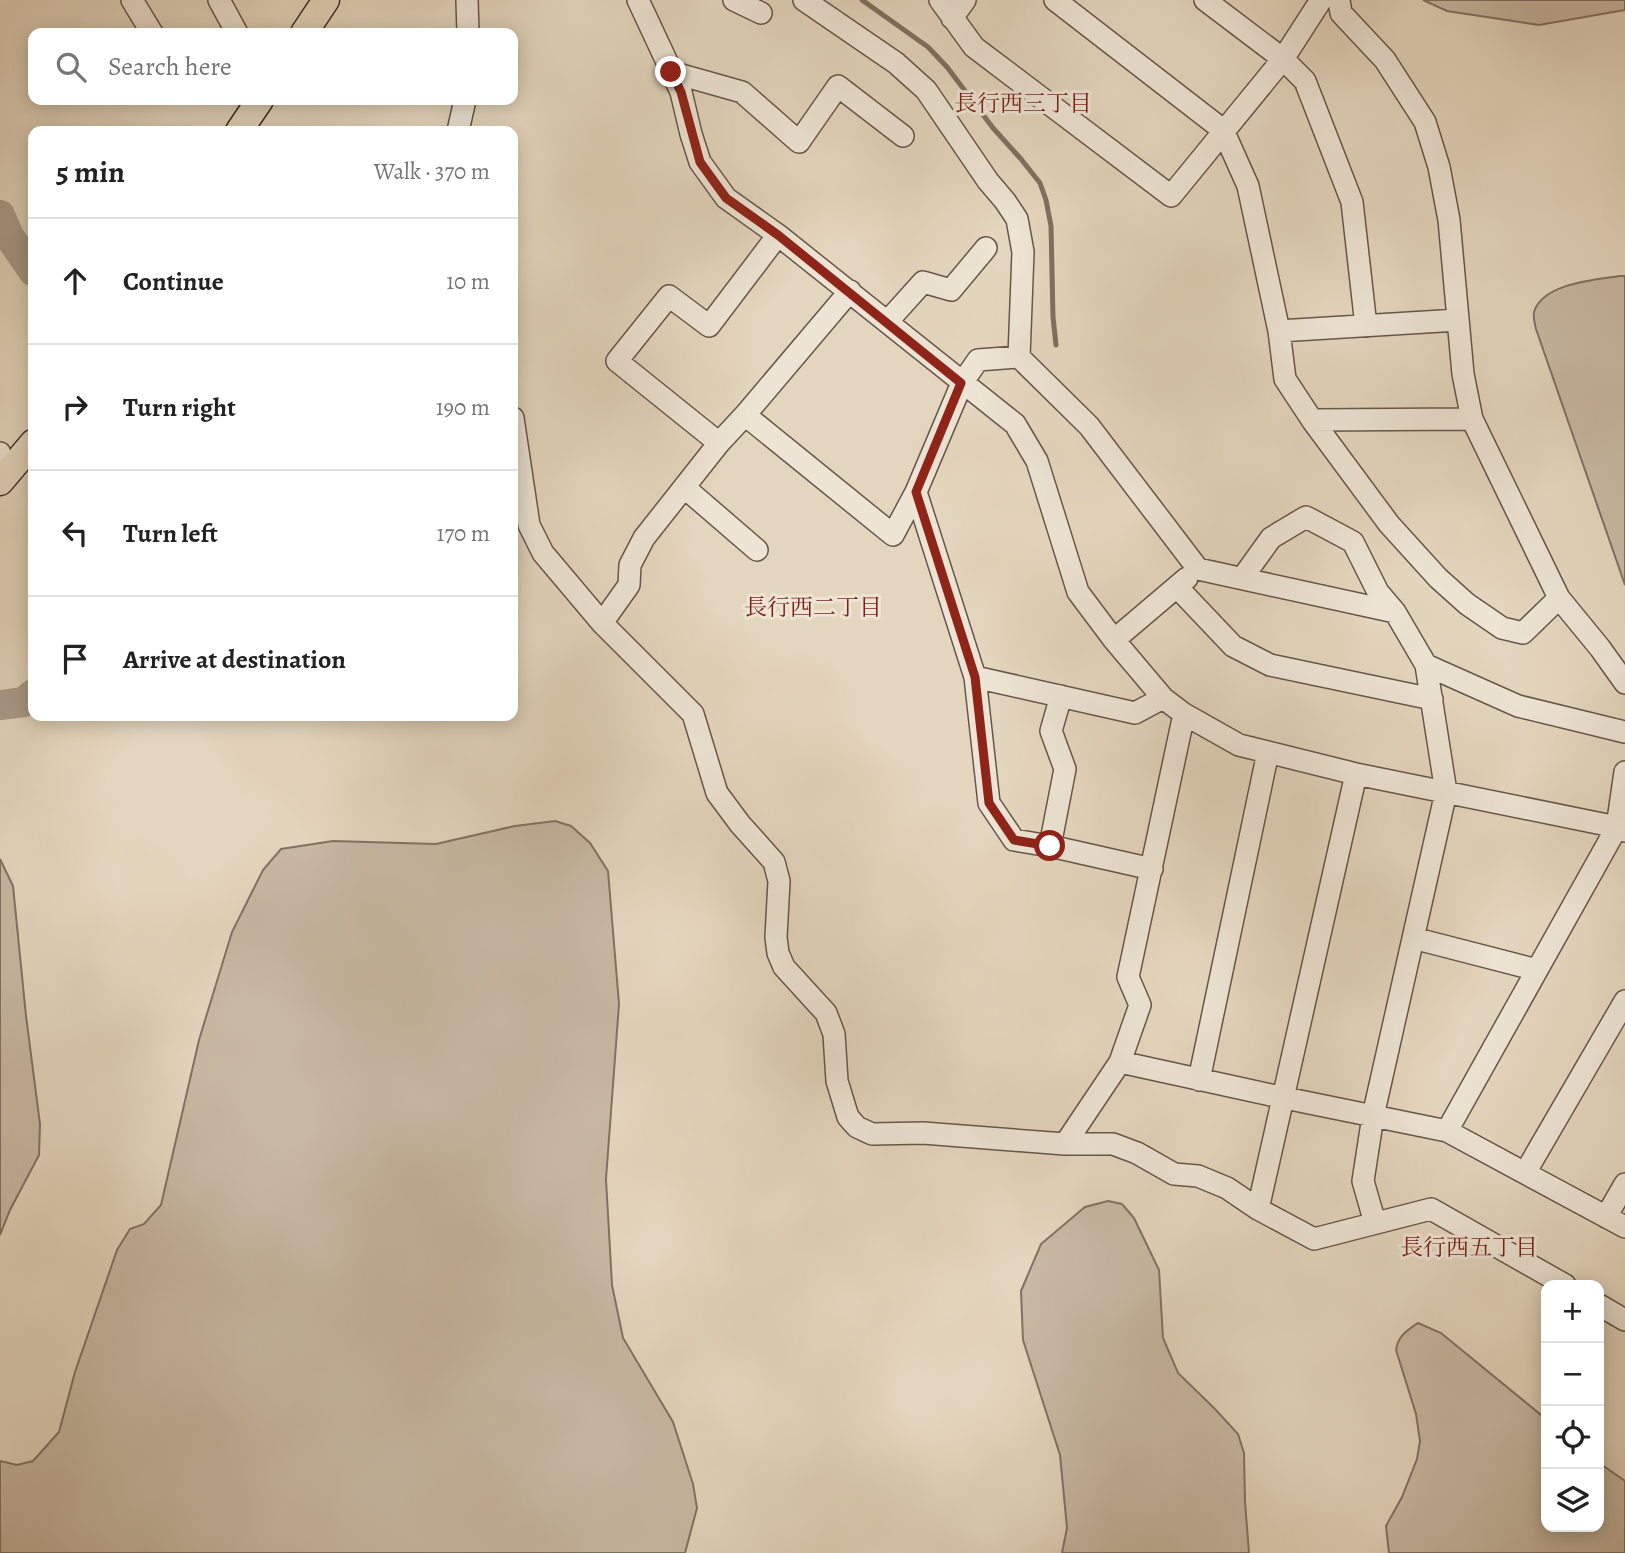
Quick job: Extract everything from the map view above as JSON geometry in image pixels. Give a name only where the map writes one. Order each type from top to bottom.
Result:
[{"type":"main road","points":[[307,28],[326,0]]},
{"type":"main road","points":[[242,126],[257,105]]},
{"type":"main road","points":[[1,471],[28,447]]},
{"type":"street","points":[[132,0],[149,28]]},
{"type":"street","points":[[219,0],[234,28]]},
{"type":"street","points":[[467,0],[468,28]]},
{"type":"street","points":[[638,0],[681,92],[700,162],[726,198],[850,291],[1015,424],[1038,461],[1078,592],[1163,698],[1184,714],[1239,745],[1356,774],[1621,829]]},
{"type":"street","points":[[734,0],[761,13]]},
{"type":"street","points":[[804,0],[896,63],[926,90],[988,181],[1005,201],[1017,219],[1023,251],[1019,357],[1089,426],[1198,569],[1395,612]]},
{"type":"street","points":[[940,0],[974,47],[1171,196],[1283,59],[1321,0]]},
{"type":"street","points":[[952,18],[965,0]]},
{"type":"street","points":[[1055,0],[1223,130],[1248,186],[1279,331],[1284,379],[1389,524],[1437,578],[1502,628],[1523,633],[1559,598]]},
{"type":"street","points":[[1205,0],[1283,59],[1305,81],[1352,202],[1366,326]]},
{"type":"street","points":[[1339,0],[1342,13],[1385,60],[1425,122],[1439,167],[1449,220],[1463,374],[1472,419],[1559,598],[1625,683]]},
{"type":"street","points":[[671,72],[743,92],[799,142],[838,86],[903,136]]},
{"type":"street","points":[[459,126],[464,105]]},
{"type":"street","points":[[719,443],[617,361],[669,296],[709,326],[778,235]]},
{"type":"street","points":[[887,321],[923,282],[951,290],[986,248]]},
{"type":"street","points":[[603,623],[629,585],[630,565],[644,538],[719,443],[850,291]]},
{"type":"street","points":[[1279,331],[1458,320]]},
{"type":"street","points":[[745,415],[893,535],[916,492],[961,383],[978,360],[1019,357]]},
{"type":"street","points":[[1312,420],[1472,419]]},
{"type":"street","points":[[518,451],[529,525],[543,553],[603,623],[692,714],[718,793],[740,824],[774,862],[779,881],[776,936],[778,953],[784,967],[826,1013],[834,1034],[837,1081],[848,1117],[857,1127],[872,1134],[923,1133],[1065,1144],[1113,1144],[1137,1153],[1174,1174],[1198,1176],[1227,1188],[1258,1209],[1314,1238],[1431,1209],[1555,1280]]},
{"type":"street","points":[[684,487],[757,550]]},
{"type":"street","points":[[916,492],[975,677],[989,803],[1014,840],[1152,869]]},
{"type":"street","points":[[1243,578],[1272,538],[1306,517],[1353,542],[1378,592],[1395,612],[1426,665],[1446,792],[1373,1116],[1363,1181],[1375,1223]]},
{"type":"street","points":[[1114,640],[1198,569]]},
{"type":"street","points":[[1177,587],[1233,646],[1270,665],[1432,699]]},
{"type":"street","points":[[1426,665],[1518,706],[1625,732]]},
{"type":"street","points":[[975,677],[1135,712],[1163,698]]},
{"type":"street","points":[[1050,846],[1065,769],[1051,731],[1061,696]]},
{"type":"street","points":[[1065,1144],[1120,1062],[1140,1005],[1128,977],[1184,714]]},
{"type":"street","points":[[1199,1080],[1268,752]]},
{"type":"street","points":[[1447,1131],[1537,970],[1621,829],[1625,772]]},
{"type":"street","points":[[1258,1209],[1356,774]]},
{"type":"street","points":[[1413,938],[1537,970]]},
{"type":"street","points":[[1525,1173],[1625,1001]]},
{"type":"street","points":[[1120,1062],[1447,1131],[1616,1222],[1625,1184]]},
{"type":"street","points":[[1604,1308],[1625,1320]]},
{"type":"shaded area","points":[[1423,0],[1625,0],[1625,10],[1539,25],[1447,11]]},
{"type":"shaded area","points":[[1625,276],[1625,585],[1536,329],[1534,316],[1539,302],[1559,289]]},
{"type":"shaded area","points":[[555,821],[571,826],[590,843],[608,871],[619,1004],[606,1179],[612,1285],[623,1338],[673,1422],[693,1484],[697,1508],[685,1553],[0,1553],[0,1461],[17,1465],[33,1461],[59,1432],[75,1372],[117,1250],[130,1229],[144,1224],[161,1205],[199,1040],[232,932],[263,870],[281,849],[333,841],[436,844],[515,826]]},
{"type":"shaded area","points":[[0,859],[13,886],[40,1124],[39,1155],[0,1235]]},
{"type":"shaded area","points":[[1108,1201],[1122,1204],[1134,1218],[1159,1270],[1163,1338],[1178,1373],[1238,1434],[1244,1453],[1249,1553],[1062,1553],[1067,1528],[1060,1455],[1023,1340],[1021,1291],[1041,1244],[1085,1207]]},
{"type":"shaded area","points":[[1418,1323],[1441,1333],[1541,1415],[1541,1532],[1604,1532],[1604,1466],[1625,1481],[1625,1553],[1389,1553],[1386,1526],[1402,1497],[1417,1459],[1420,1441],[1416,1414],[1396,1350],[1403,1334]]},
{"type":"waterway","points":[[862,0],[928,47],[1040,183],[1051,226],[1056,345]]},
{"type":"waterway","points":[[0,215],[9,236],[28,264]]},
{"type":"waterway","points":[[0,705],[24,702],[28,698]]},
{"type":"district","name":"長行西三丁目","points":[[1023,103]]},
{"type":"district","name":"長行西二丁目","points":[[813,607]]},
{"type":"district","name":"長行西五丁目","points":[[1469,1247]]},
{"type":"route","points":[[671,72],[681,92],[700,162],[726,198],[850,291],[961,383],[916,492],[975,677],[989,803],[1014,840],[1050,846]]}]
